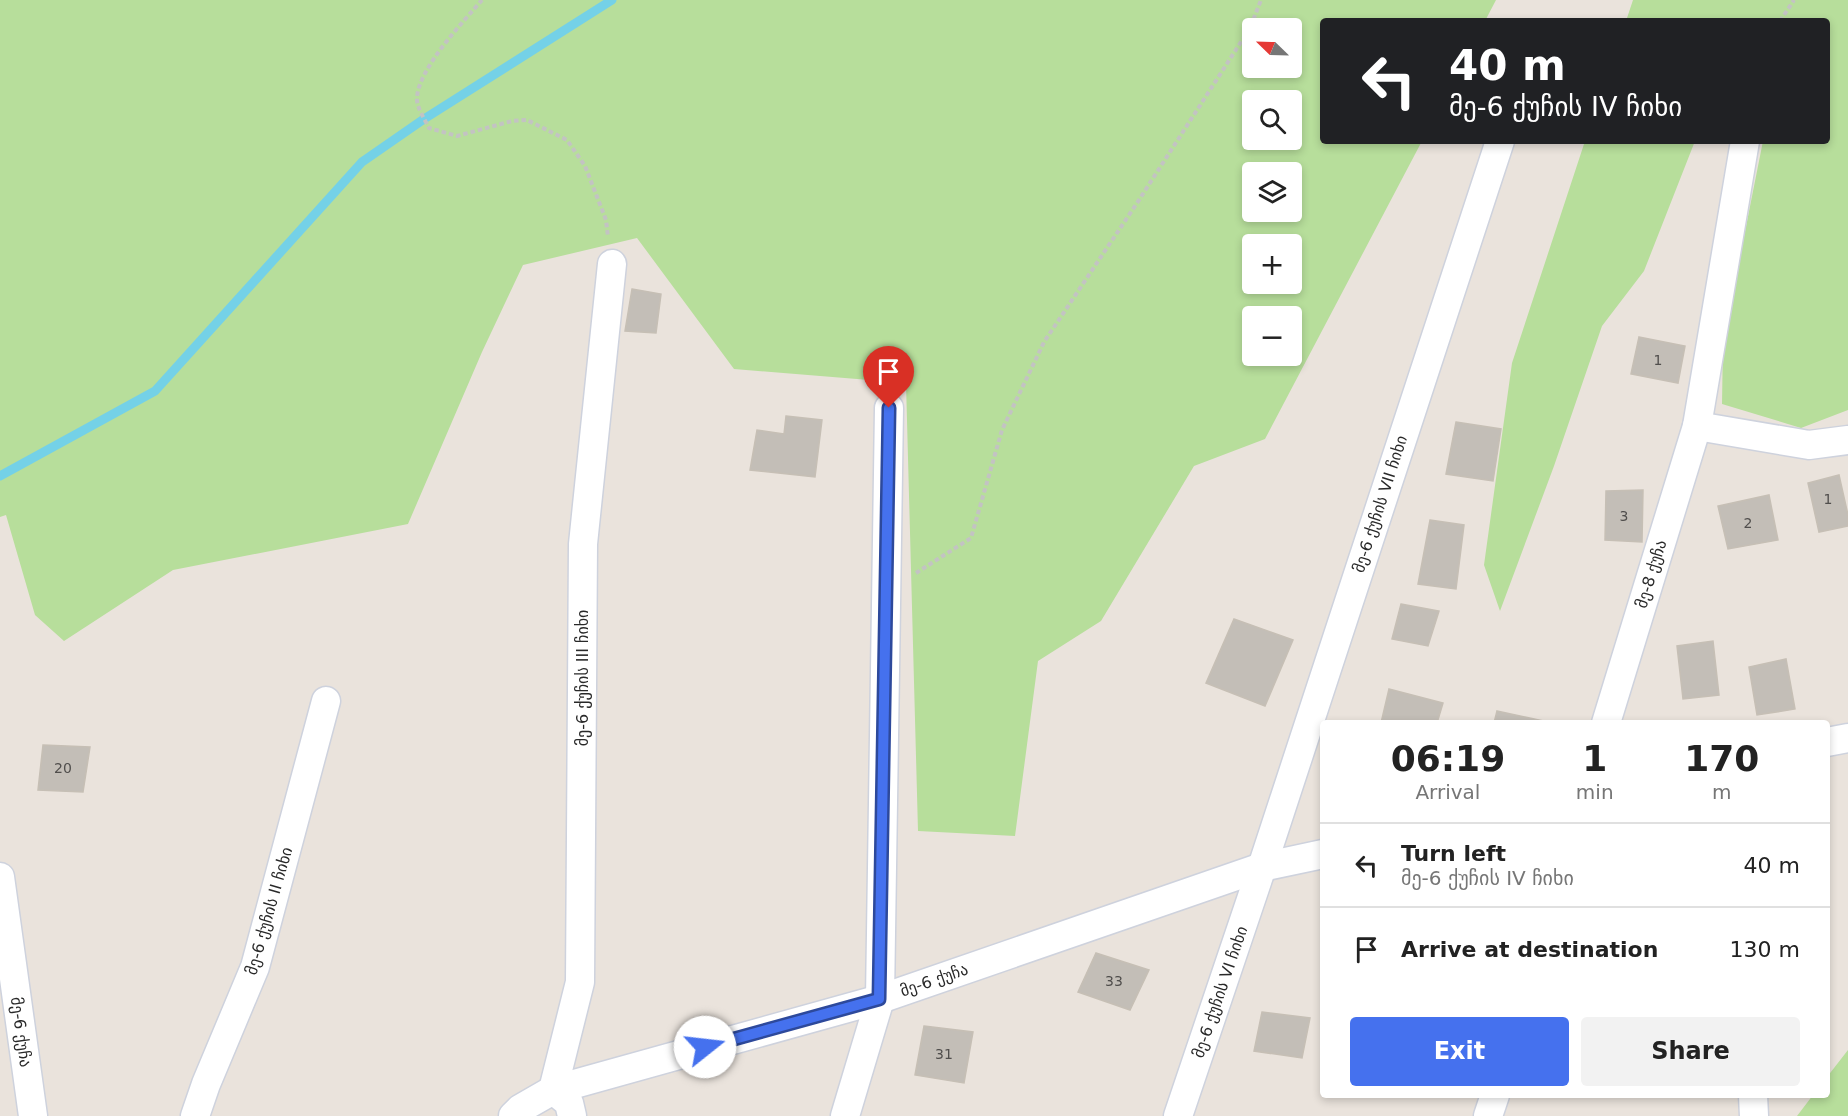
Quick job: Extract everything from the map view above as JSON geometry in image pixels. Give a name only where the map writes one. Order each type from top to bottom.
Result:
[{"type":"street","name":"მე-6 ქუჩის VII ჩიხი","points":[[1262,867],[1499,144]]},
{"type":"street","name":"მე-8 ქუჩა","points":[[1607,720],[1697,426],[1744,144]]},
{"type":"street","name":"მე-6 ქუჩის III ჩიხი","points":[[553,1090],[580,982],[583,544],[612,264]]},
{"type":"street","points":[[845,1116],[879,999],[889,408]]},
{"type":"street","points":[[1697,426],[1809,445],[1848,440]]},
{"type":"street","name":"მე-6 ქუჩის II ჩიხი","points":[[195,1116],[206,1084],[255,968],[326,701]]},
{"type":"street","points":[[1830,741],[1848,738]]},
{"type":"street","name":"მე-6 ქუჩა","points":[[513,1116],[520,1109],[553,1090],[879,999],[1262,867],[1320,855]]},
{"type":"street","name":"მე-6 ქუჩის VI ჩიხი","points":[[1178,1116],[1262,867]]},
{"type":"street","name":"მე-6 ქუჩა","points":[[0,877],[33,1116]]},
{"type":"street","points":[[553,1090],[568,1103],[572,1116]]},
{"type":"street","points":[[1488,1116],[1494,1098]]},
{"type":"street","points":[[1753,1098],[1754,1116]]},
{"type":"path","points":[[482,0],[450,37],[425,72],[417,99],[429,128],[457,136],[512,121],[527,120],[567,140],[585,166],[606,220],[612,264]]},
{"type":"path","points":[[886,593],[971,538],[1002,429],[1044,342],[1250,28],[1261,0]]},
{"type":"path","points":[[1782,18],[1794,0]]},
{"type":"green space","points":[[0,0],[1496,0],[1487,18],[1320,18],[1320,144],[1420,144],[1265,439],[1194,466],[1101,621],[1038,661],[1015,836],[918,831],[906,383],[734,369],[637,238],[523,265],[482,352],[408,524],[173,570],[64,641],[35,615],[6,515],[0,517]]},
{"type":"green space","points":[[1633,0],[1848,0],[1848,410],[1801,428],[1722,404],[1723,342],[1762,144],[1830,144],[1830,18],[1627,18]]},
{"type":"green space","points":[[1584,144],[1694,144],[1644,271],[1602,326],[1554,466],[1500,611],[1484,565],[1512,363]]},
{"type":"green space","points":[[1848,1050],[1848,1116],[1797,1116],[1811,1098],[1830,1098],[1830,1073]]},
{"type":"building","points":[[632,289],[661,294],[656,333],[625,331]]},
{"type":"building","points":[[1639,337],[1685,346],[1678,383],[1631,374]]},
{"type":"building","points":[[786,416],[822,420],[815,477],[750,470],[757,430],[784,434]]},
{"type":"building","points":[[1456,422],[1501,429],[1493,481],[1446,474]]},
{"type":"building","points":[[1839,475],[1848,515],[1848,526],[1819,532],[1808,483]]},
{"type":"building","points":[[1643,490],[1642,542],[1605,540],[1606,491]]},
{"type":"building","points":[[1769,495],[1778,540],[1728,549],[1718,506]]},
{"type":"building","points":[[1430,520],[1464,525],[1456,589],[1418,584]]},
{"type":"building","points":[[1401,604],[1439,611],[1428,646],[1392,639]]},
{"type":"building","points":[[1234,619],[1293,640],[1265,706],[1206,683]]},
{"type":"building","points":[[1713,641],[1719,695],[1683,699],[1677,646]]},
{"type":"building","points":[[1786,659],[1795,709],[1757,715],[1749,667]]},
{"type":"building","points":[[1389,689],[1443,703],[1438,720],[1382,720]]},
{"type":"building","points":[[1497,711],[1539,720],[1495,720]]},
{"type":"building","points":[[43,745],[90,747],[83,792],[38,790]]},
{"type":"building","points":[[1096,953],[1149,970],[1130,1010],[1078,992]]},
{"type":"building","points":[[1262,1012],[1310,1018],[1302,1058],[1254,1051]]},
{"type":"building","points":[[924,1026],[973,1032],[964,1083],[915,1075]]},
{"type":"waterway","points":[[0,476],[155,391],[362,162],[424,119],[612,0]]},
{"type":"route","points":[[705,1047],[879,999],[889,408]]}]
